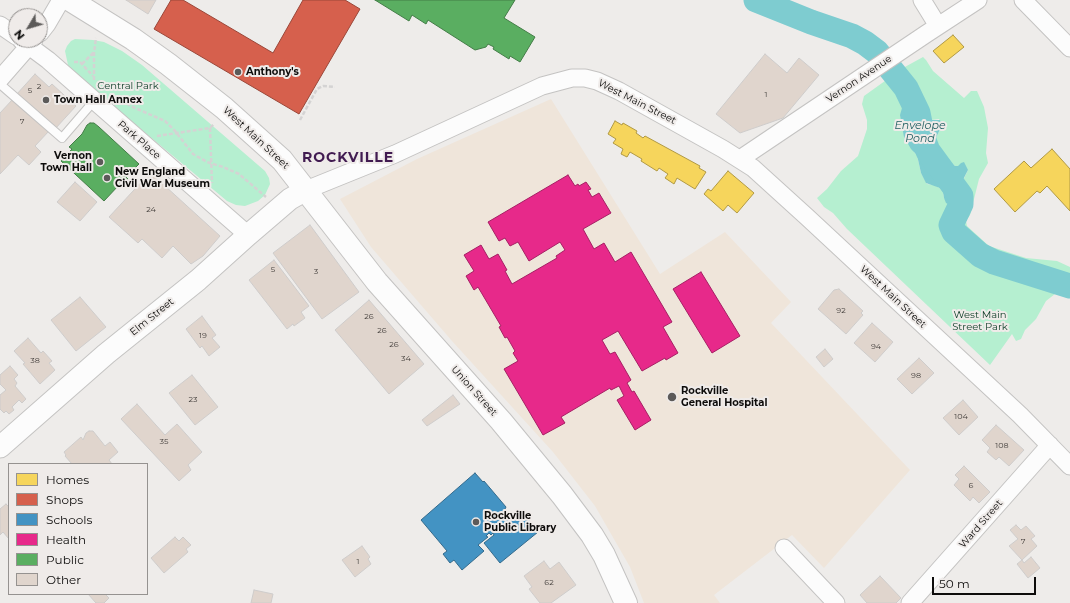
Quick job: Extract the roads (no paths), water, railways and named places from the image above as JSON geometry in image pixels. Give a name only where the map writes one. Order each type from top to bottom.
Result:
[{"type":"main road","name":"West Main Street","points":[[70,0],[133,39],[190,80],[282,160],[306,190]]},
{"type":"main road","name":"Union Street","points":[[306,190],[377,282],[506,427],[562,495],[588,530],[604,555],[626,603]]},
{"type":"street","points":[[48,15],[61,0]]},
{"type":"street","points":[[922,0],[938,26]]},
{"type":"street","name":"Vernon Avenue","points":[[740,159],[978,0]]},
{"type":"street","points":[[1023,0],[1070,48]]},
{"type":"street","points":[[0,79],[22,48]]},
{"type":"street","name":"Park Place","points":[[39,48],[94,93],[248,235]]},
{"type":"street","name":"West Main Street","points":[[306,190],[395,154],[542,86],[572,78],[591,79],[619,91],[740,159],[761,175],[1050,445],[1070,466]]},
{"type":"street","name":"Elm Street","points":[[0,447],[106,354],[213,268],[248,235],[290,199],[306,190]]},
{"type":"street","name":"Ward Street","points":[[910,603],[1050,445]]},
{"type":"street","points":[[784,548],[836,603]]},
{"type":"lane","points":[[0,84],[62,138],[94,93]]},
{"type":"water","name":"Envelope Pond","points":[[910,100],[913,101],[931,120],[940,120],[942,125],[935,140],[934,146],[943,157],[955,166],[958,166],[964,162],[968,170],[950,205],[946,203],[943,192],[940,188],[926,183],[921,173],[917,155],[911,149],[904,137],[900,115],[902,108]]},
{"type":"waterway","points":[[756,0],[811,22],[852,36],[877,52],[906,88],[918,113],[923,138],[928,151],[961,196],[961,204],[951,225],[954,232],[980,255],[994,262],[1070,286]]},
{"type":"place","name":"Anthony's","points":[[238,72]]},
{"type":"place","name":"Town Hall Annex","points":[[46,100]]},
{"type":"place","name":"Vernon Town Hall","points":[[100,162]]},
{"type":"place","name":"New England Civil War Museum","points":[[107,178]]},
{"type":"place","name":"Rockville General Hospital","points":[[672,397]]},
{"type":"place","name":"Rockville Public Library","points":[[476,522]]},
{"type":"district","name":"ROCKVILLE","points":[[348,158]]},
{"type":"park label","name":"Central Park","points":[[128,86]]},
{"type":"park label","name":"West Main Street Park","points":[[980,320]]}]
